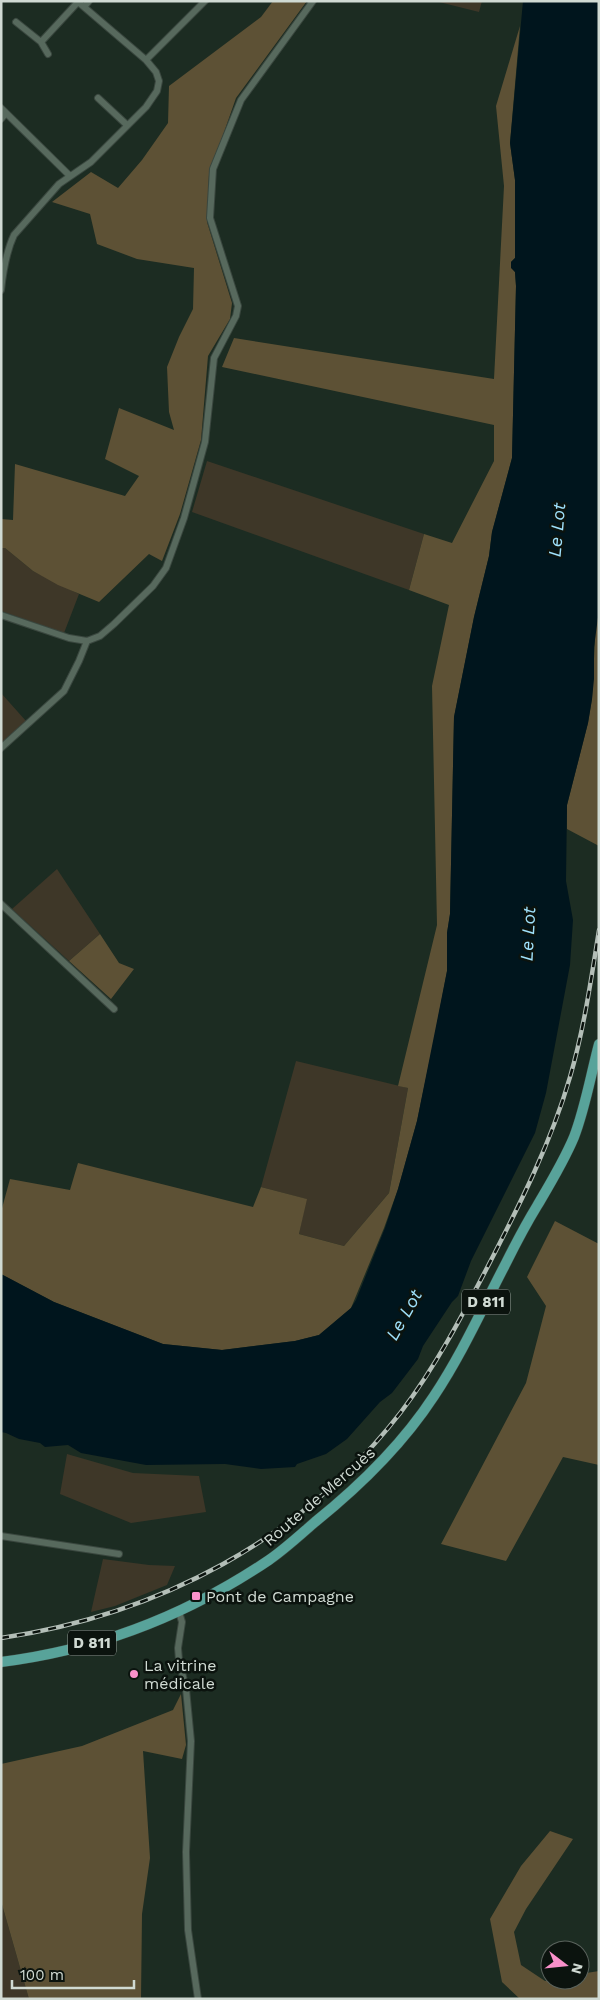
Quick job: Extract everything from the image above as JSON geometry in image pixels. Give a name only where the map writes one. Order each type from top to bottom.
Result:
[{"type":"main road","name":"Route de Mercuès","points":[[179,1612],[224,1588],[271,1559],[330,1511],[374,1470],[434,1396],[456,1361],[527,1223],[563,1161],[575,1136],[599,1044]]},
{"type":"main road","name":"D 811","points":[[1,1662],[32,1658],[108,1639],[179,1612]]},
{"type":"street","points":[[84,7],[89,1]]},
{"type":"street","points":[[146,60],[205,1]]},
{"type":"street","points":[[1,615],[69,638],[87,641],[100,636],[114,624],[153,586],[166,568],[181,526],[205,442],[214,358],[236,316],[238,306],[210,218],[213,169],[241,100],[313,1]]},
{"type":"street","points":[[1,290],[2,274],[14,235],[59,184],[91,162],[128,125],[157,91],[159,81],[156,72],[146,60],[77,2],[41,42]]},
{"type":"street","points":[[16,22],[41,42],[48,54]]},
{"type":"street","points":[[98,98],[128,125]]},
{"type":"street","points":[[1,119],[4,110],[70,176]]},
{"type":"street","points":[[1,748],[64,691],[87,641]]},
{"type":"street","points":[[1,904],[114,1009]]},
{"type":"street","points":[[1,1536],[119,1554]]},
{"type":"street","points":[[179,1612],[182,1622],[178,1648],[179,1660],[186,1689],[191,1741],[186,1852],[188,1930],[198,1999]]},
{"type":"shaded area","points":[[273,1],[307,1],[236,98],[209,175],[207,222],[232,303],[230,319],[208,356],[201,440],[180,514],[162,561],[149,554],[99,602],[58,585],[33,571],[5,548],[1,548],[1,519],[13,520],[15,464],[125,496],[139,476],[105,459],[119,408],[174,430],[169,412],[167,367],[193,309],[194,268],[137,259],[97,244],[90,214],[52,202],[91,172],[118,188],[142,160],[168,123],[169,86],[261,17]]},
{"type":"shaded area","points":[[435,1],[482,1],[479,12]]},
{"type":"shaded area","points":[[520,26],[510,143],[515,180],[515,258],[511,262],[511,267],[515,272],[516,286],[512,458],[492,532],[489,556],[474,617],[454,717],[447,971],[417,1121],[398,1189],[351,1308],[319,1335],[295,1341],[222,1350],[163,1344],[54,1302],[1,1274],[1,1212],[10,1179],[70,1190],[78,1163],[253,1207],[261,1187],[307,1199],[299,1234],[344,1246],[389,1193],[408,1088],[398,1086],[437,925],[432,686],[449,605],[409,590],[424,534],[452,543],[494,461],[494,425],[222,367],[234,338],[494,379],[504,186],[496,106]]},
{"type":"shaded area","points":[[207,461],[424,534],[409,590],[192,512]]},
{"type":"shaded area","points":[[1,548],[5,548],[33,571],[79,594],[64,633],[1,611]]},
{"type":"shaded area","points":[[599,616],[599,846],[567,829],[567,805],[588,723],[592,699],[596,618]]},
{"type":"shaded area","points":[[1,693],[26,721],[1,745]]},
{"type":"shaded area","points":[[57,869],[100,934],[69,961],[12,909]]},
{"type":"shaded area","points":[[100,934],[119,963],[134,969],[111,999],[69,961]]},
{"type":"shaded area","points":[[296,1061],[408,1088],[389,1193],[344,1246],[299,1234],[306,1199],[261,1187]]},
{"type":"shaded area","points":[[555,1221],[599,1244],[599,1465],[563,1457],[506,1561],[441,1544],[526,1383],[546,1306],[527,1277]]},
{"type":"shaded area","points":[[67,1454],[133,1473],[199,1476],[206,1512],[131,1523],[60,1494]]},
{"type":"shaded area","points":[[103,1559],[149,1565],[175,1566],[167,1585],[115,1606],[91,1612]]},
{"type":"shaded area","points":[[181,1694],[186,1745],[182,1759],[143,1751],[150,1858],[142,1914],[141,1999],[29,1999],[1,1901],[1,1764],[82,1746],[173,1710]]},
{"type":"shaded area","points":[[550,1831],[573,1839],[526,1909],[514,1932],[521,1965],[540,1978],[540,1990],[590,1990],[590,1972],[599,1971],[599,1999],[520,1999],[502,1982],[490,1919],[521,1866]]},
{"type":"shaded area","points":[[1,1901],[29,1999],[1,1999]]},
{"type":"water","name":"Le Lot","points":[[523,1],[599,1],[599,610],[594,647],[592,699],[588,723],[567,805],[566,881],[573,920],[570,965],[546,1093],[535,1133],[471,1261],[458,1296],[423,1346],[418,1359],[392,1393],[380,1402],[347,1439],[326,1454],[297,1464],[295,1467],[261,1469],[225,1464],[146,1465],[81,1453],[68,1445],[45,1447],[40,1443],[19,1439],[1,1432],[1,1274],[54,1302],[163,1344],[222,1350],[295,1341],[319,1335],[351,1308],[356,1300],[385,1228],[417,1121],[447,971],[454,717],[474,617],[489,556],[492,532],[512,458],[516,286],[515,272],[511,268],[511,262],[515,258],[515,180],[510,143]]},
{"type":"railway","points":[[1,1638],[59,1627],[116,1611],[171,1590],[223,1564],[273,1533],[319,1498],[362,1457],[401,1412],[437,1359],[488,1266],[534,1174],[554,1126],[575,1059],[587,1004],[599,930]]},
{"type":"place","name":"Pont de Campagne","points":[[196,1596]]},
{"type":"place","name":"La vitrine médicale","points":[[134,1674]]}]
